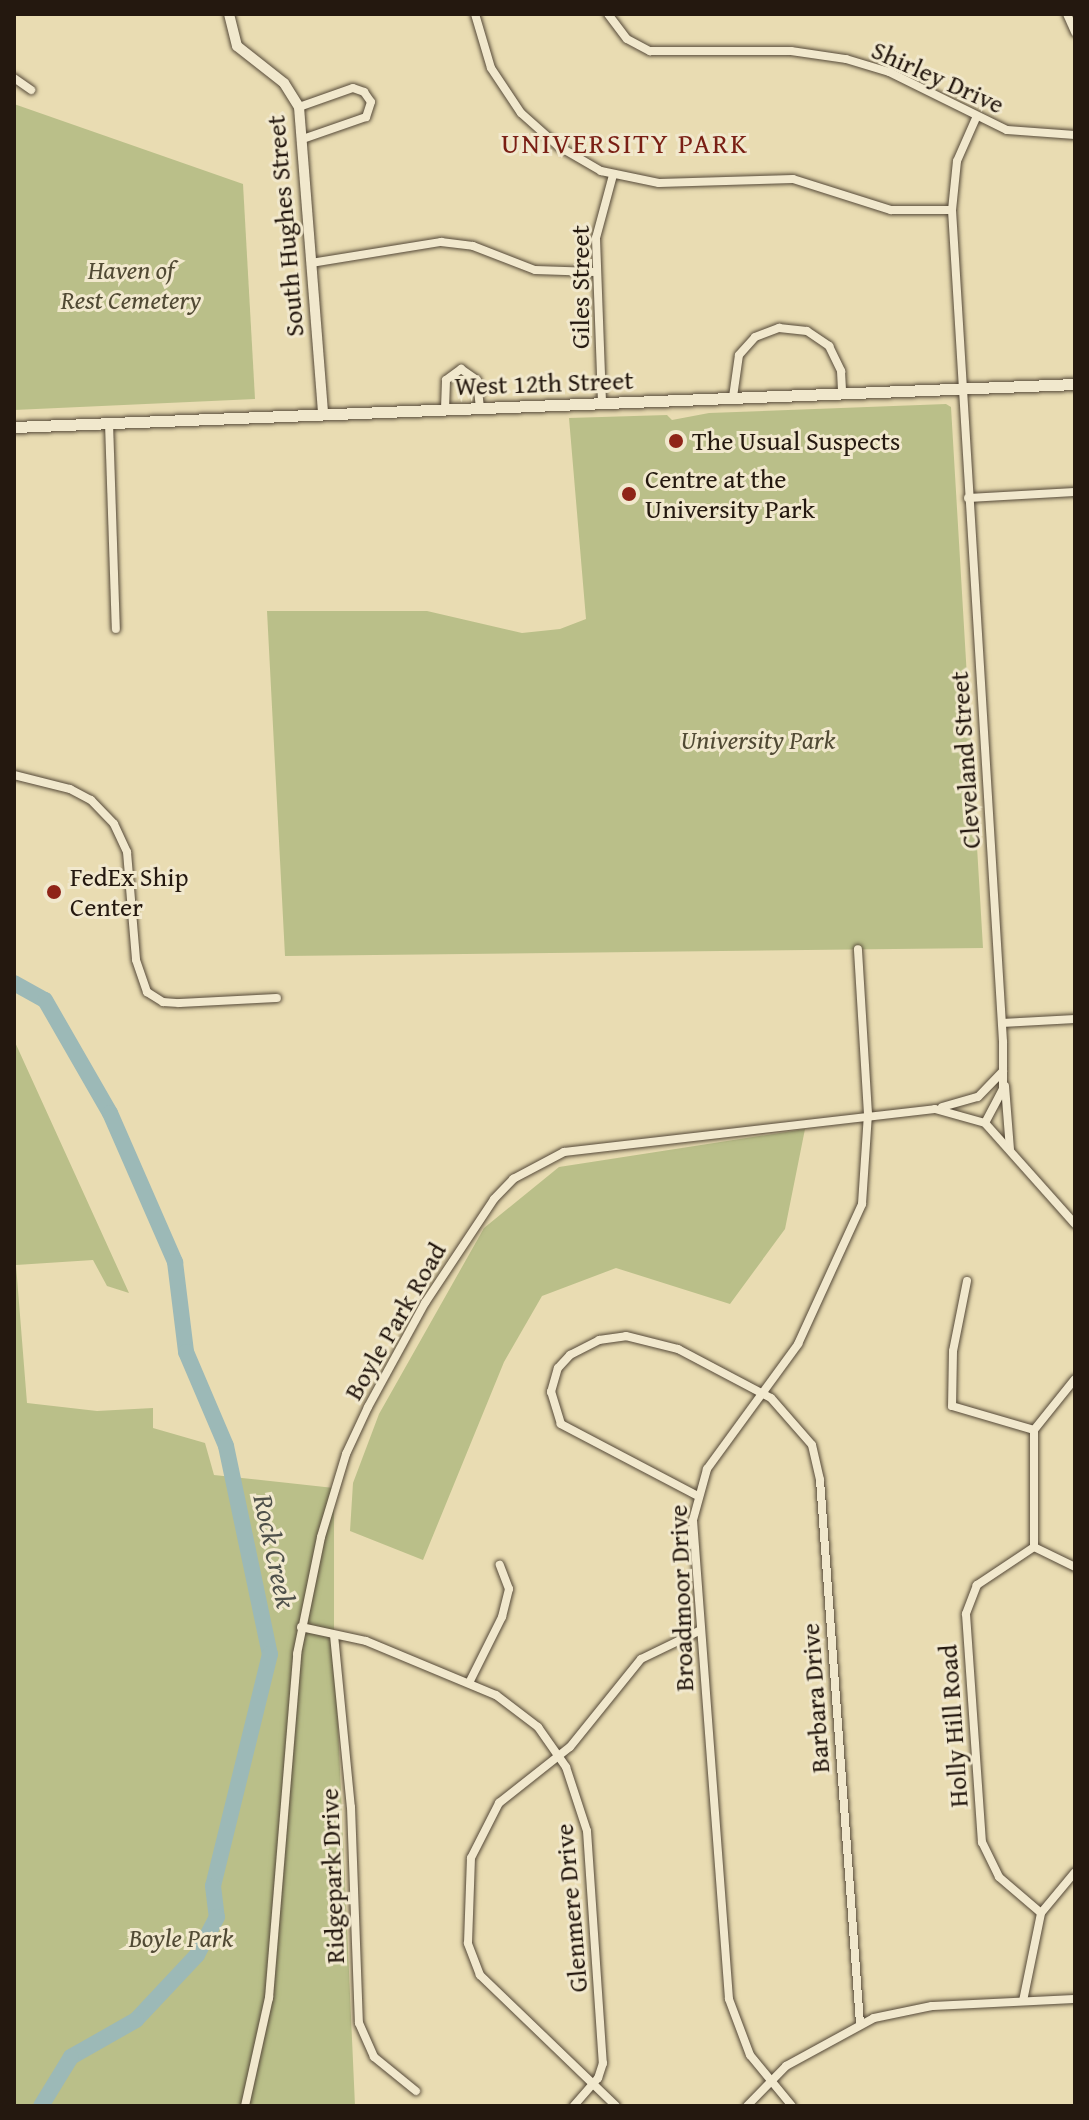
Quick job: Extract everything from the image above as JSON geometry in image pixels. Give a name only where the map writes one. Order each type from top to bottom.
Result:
[{"type":"main road","name":"West 12th Street","points":[[14,427],[1075,384]]},
{"type":"street","name":"South Hughes Street","points":[[229,14],[237,46],[284,83],[299,107],[323,414]]},
{"type":"street","points":[[475,14],[491,68],[521,113],[571,155],[613,175],[659,183],[793,179],[831,187],[891,210],[952,210]]},
{"type":"street","name":"Shirley Drive","points":[[608,14],[627,39],[650,51],[791,51],[846,59],[902,78],[976,118],[1032,135],[1075,135]]},
{"type":"street","points":[[1067,14],[1075,32]]},
{"type":"street","points":[[14,78],[31,90]]},
{"type":"street","points":[[299,107],[353,88],[364,92],[371,102],[366,117],[303,139]]},
{"type":"street","name":"Cleveland Street","points":[[976,118],[957,161],[952,210],[1004,1070],[1004,1083],[992,1117],[985,1123]]},
{"type":"street","name":"Giles Street","points":[[602,402],[595,272],[597,228],[613,175]]},
{"type":"street","points":[[311,263],[441,242],[473,246],[535,270],[595,272]]},
{"type":"street","points":[[733,397],[739,355],[755,337],[779,328],[807,331],[829,346],[841,371],[842,393]]},
{"type":"street","points":[[445,409],[446,380],[461,369],[477,380],[480,408]]},
{"type":"street","points":[[109,423],[116,555],[116,629]]},
{"type":"street","points":[[968,498],[1075,492]]},
{"type":"street","points":[[14,775],[82,794],[114,824],[127,852],[136,960],[147,992],[163,1002],[179,1003],[277,998]]},
{"type":"street","name":"Broadmoor Drive","points":[[792,2106],[769,2080],[741,2038],[729,1999],[699,1631],[696,1495],[715,1454],[798,1344],[854,1227],[868,1172],[868,1114],[858,949]]},
{"type":"street","points":[[1002,1023],[1075,1019]]},
{"type":"street","points":[[935,1109],[978,1097],[1004,1070]]},
{"type":"street","points":[[1004,1083],[1009,1097],[1005,1133],[1012,1154]]},
{"type":"street","name":"Boyle Park Road","points":[[245,2106],[269,1998],[301,1627],[334,1488],[368,1407],[474,1225],[513,1179],[553,1155],[609,1143],[935,1109],[985,1123]]},
{"type":"street","points":[[985,1123],[1075,1224]]},
{"type":"street","points":[[967,1281],[953,1351],[952,1406],[1034,1430]]},
{"type":"street","name":"Barbara Drive","points":[[696,1495],[564,1426],[551,1398],[558,1368],[590,1343],[640,1337],[711,1364],[761,1392],[799,1426],[817,1461],[860,2024]]},
{"type":"street","points":[[1075,1379],[1034,1430],[1034,1547],[1075,1567]]},
{"type":"street","name":"Holly Hill Road","points":[[1034,1547],[977,1585],[966,1614],[982,1842],[999,1877],[1041,1913]]},
{"type":"street","points":[[469,1683],[502,1617],[509,1589],[500,1565]]},
{"type":"street","name":"Glenmere Drive","points":[[301,1627],[366,1641],[469,1683],[525,1715],[559,1755],[587,1831],[603,2063],[594,2083],[574,2106]]},
{"type":"street","points":[[616,2106],[489,1986],[468,1943],[471,1858],[482,1829],[505,1797],[559,1755],[641,1659],[699,1631]]},
{"type":"street","name":"Ridgepark Drive","points":[[334,1635],[351,1807],[359,2023],[374,2057],[416,2091]]},
{"type":"street","points":[[1023,2001],[1041,1913],[1075,1872]]},
{"type":"street","points":[[747,2106],[769,2080],[860,2024],[917,2007],[1075,1999]]},
{"type":"green space","name":"Haven of Rest Cemetery","points":[[14,104],[243,184],[255,399],[14,410]]},
{"type":"green space","name":"University Park","points":[[946,404],[951,407],[983,948],[285,956],[267,611],[427,611],[522,633],[560,629],[586,619],[569,418],[667,415],[672,420],[709,413]]},
{"type":"green space","name":"Boyle Park","points":[[14,1040],[129,1293],[107,1286],[93,1260],[16,1265],[27,1403],[97,1411],[153,1408],[153,1428],[205,1443],[214,1475],[334,1488],[334,1635],[355,2106],[14,2106]]},
{"type":"green space","points":[[805,1129],[785,1229],[730,1304],[616,1268],[542,1296],[504,1362],[423,1560],[350,1531],[353,1483],[379,1414],[484,1228],[559,1167]]},
{"type":"waterway","name":"Rock Creek","points":[[14,983],[45,1000],[110,1113],[175,1262],[186,1352],[226,1446],[270,1654],[213,1886],[217,1917],[197,1955],[136,2020],[71,2057],[41,2106]]},
{"type":"place","name":"The Usual Suspects","points":[[676,441]]},
{"type":"place","name":"Centre at the University Park","points":[[629,494]]},
{"type":"place","name":"FedEx Ship Center","points":[[54,892]]},
{"type":"district","name":"UNIVERSITY PARK","points":[[625,143]]}]
